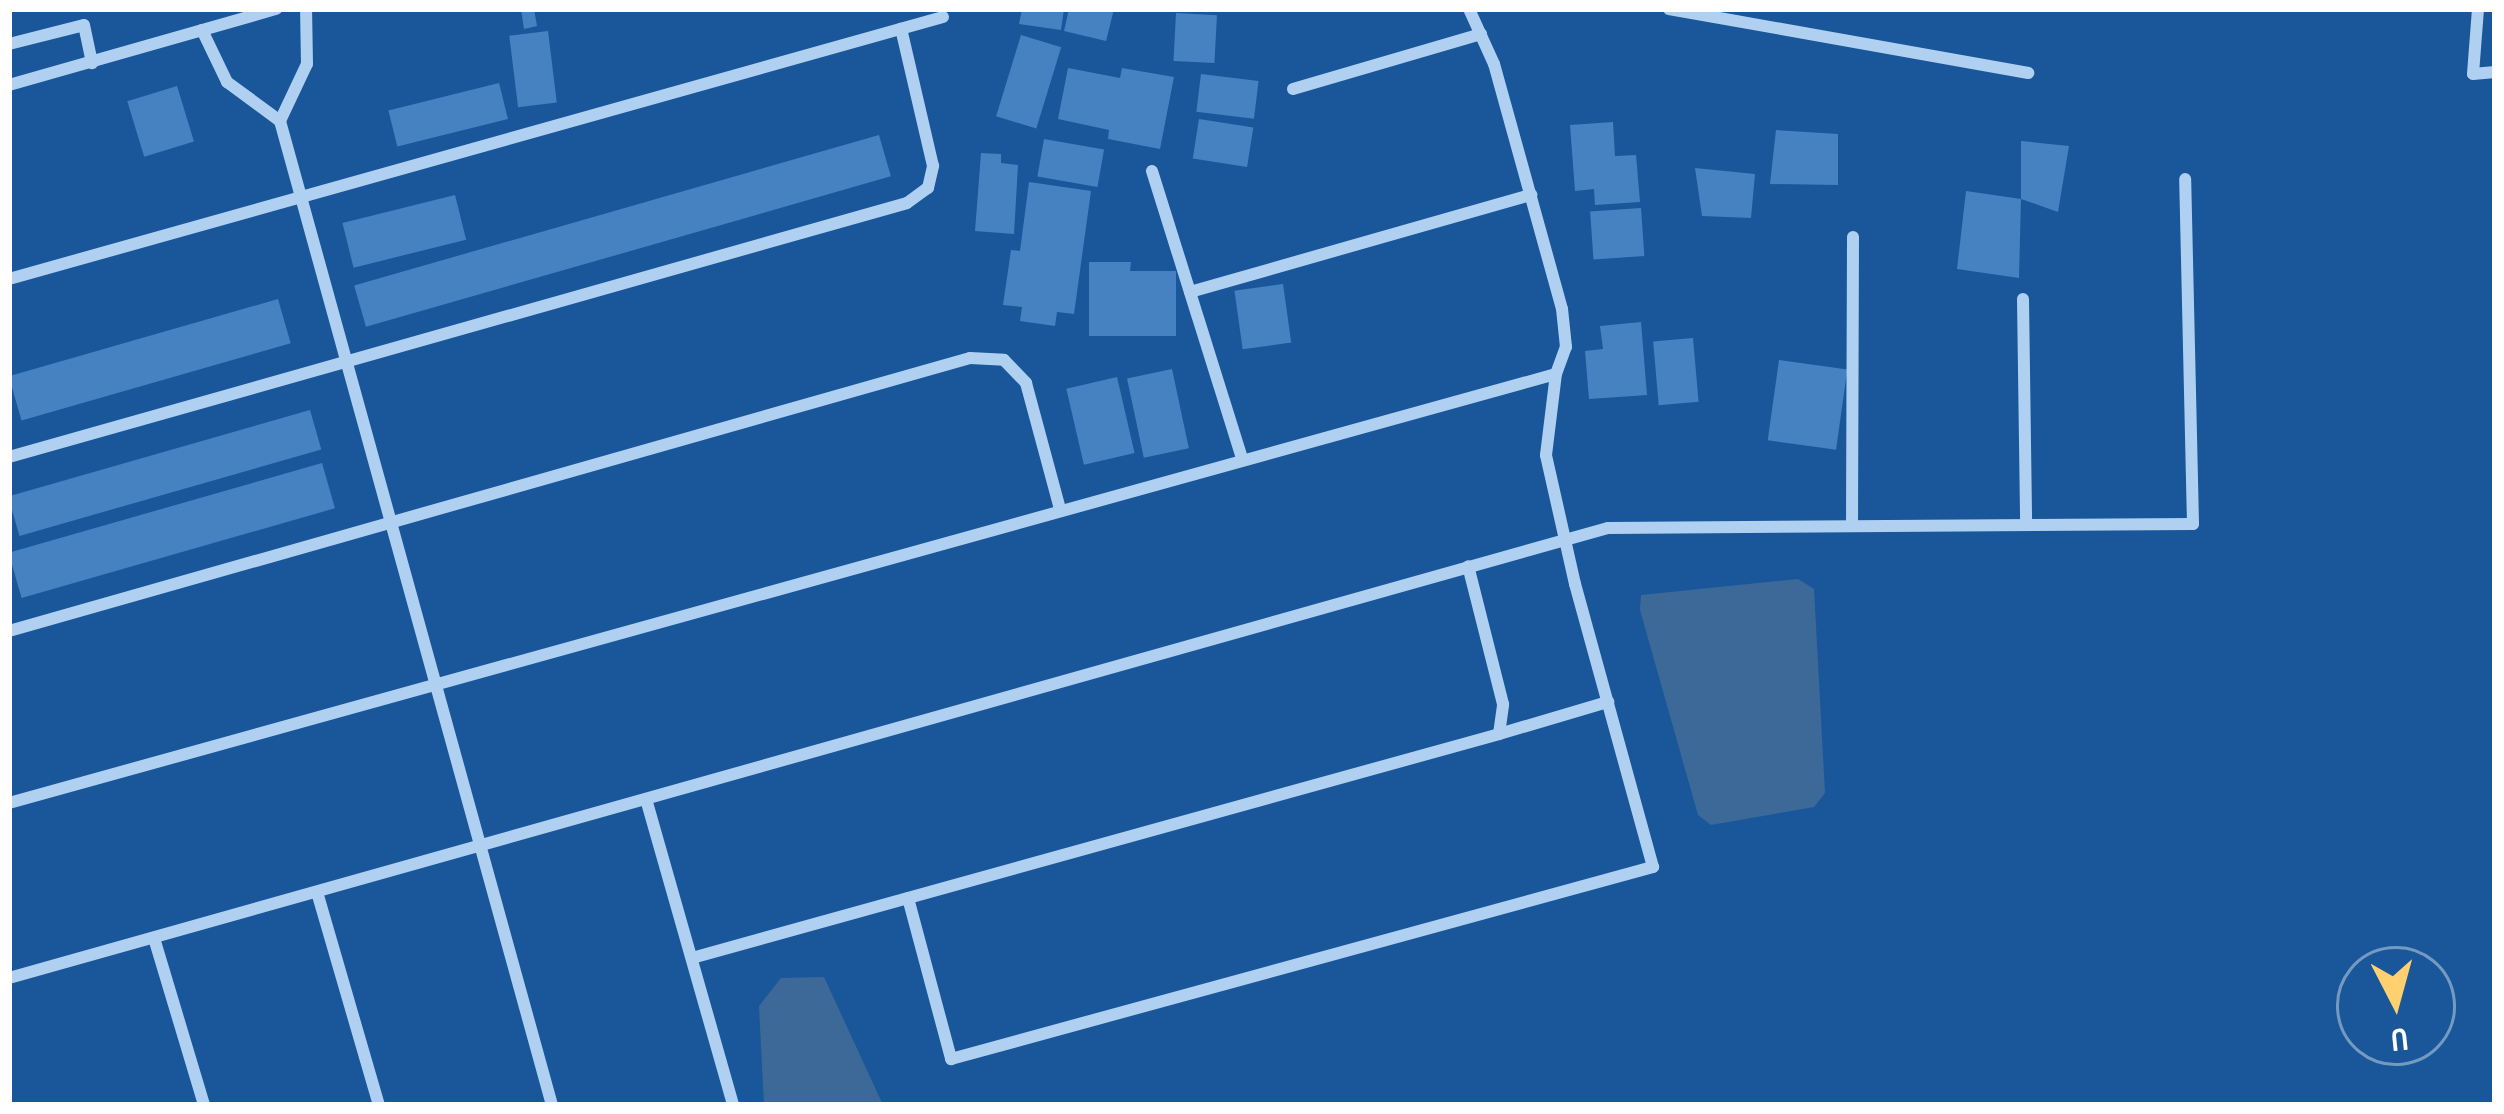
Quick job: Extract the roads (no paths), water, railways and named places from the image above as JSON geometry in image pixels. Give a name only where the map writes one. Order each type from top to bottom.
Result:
[{"type":"street","points":[[9,85],[276,9]]},
{"type":"street","points":[[280,121],[307,64],[306,9]]},
{"type":"street","points":[[908,898],[951,1059],[1654,867],[1564,539],[1546,455],[1566,330],[1531,194],[1469,9]]},
{"type":"street","points":[[1669,9],[2028,73]]},
{"type":"street","points":[[2478,9],[2473,74],[2495,72]]},
{"type":"street","points":[[9,279],[943,17]]},
{"type":"street","points":[[9,44],[83,26],[92,63]]},
{"type":"street","points":[[9,457],[922,195],[933,166],[901,29]]},
{"type":"street","points":[[202,30],[226,82],[280,121],[552,1105]]},
{"type":"street","points":[[1293,89],[1481,34]]},
{"type":"street","points":[[1152,171],[1241,458]]},
{"type":"street","points":[[9,978],[1608,528],[2193,524],[2186,179]]},
{"type":"street","points":[[1190,292],[1531,194]]},
{"type":"street","points":[[1852,526],[1853,237]]},
{"type":"street","points":[[2023,299],[2026,525]]},
{"type":"street","points":[[9,632],[990,356],[1004,360],[1025,383],[1060,509]]},
{"type":"street","points":[[9,803],[1556,374]]},
{"type":"street","points":[[1468,566],[1504,704],[1499,734]]},
{"type":"street","points":[[692,958],[1608,702]]},
{"type":"street","points":[[646,799],[734,1105]]},
{"type":"street","points":[[317,892],[380,1105]]},
{"type":"street","points":[[154,938],[204,1105]]},
{"type":"water","points":[[1798,579],[1814,589],[1825,793],[1814,807],[1711,825],[1698,815],[1640,610],[1641,595]]},
{"type":"water","points":[[824,977],[883,1105],[764,1105],[759,1006],[781,978]]}]
